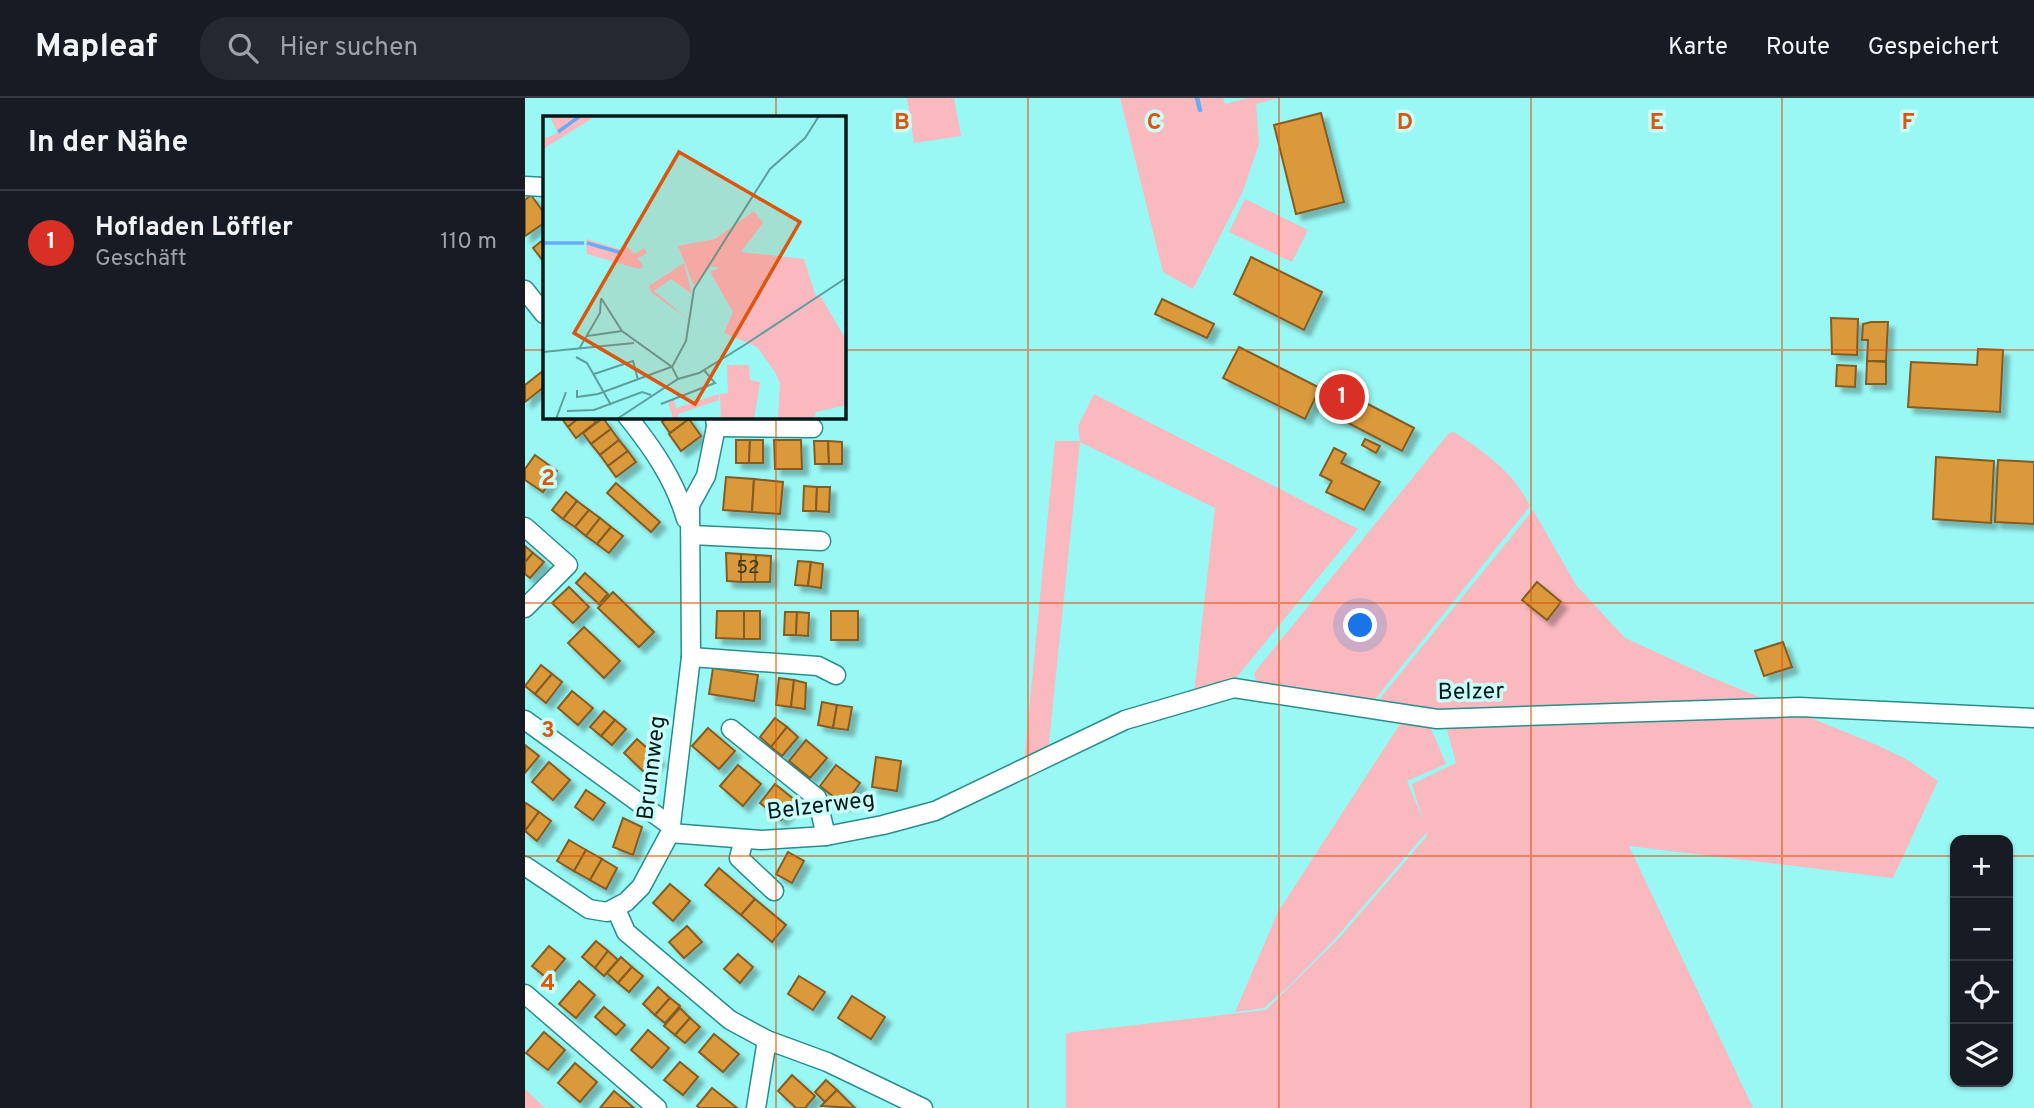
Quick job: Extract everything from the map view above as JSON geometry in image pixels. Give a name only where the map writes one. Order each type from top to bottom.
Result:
[{"type":"street","points":[[525,186],[543,187]]},
{"type":"street","points":[[525,290],[543,313]]},
{"type":"street","name":"Brunnweg","points":[[629,418],[646,440],[679,494],[691,536]]},
{"type":"street","name":"Brunnweg","points":[[616,909],[641,887],[670,829],[691,657],[690,505],[706,475],[715,422],[813,428]]},
{"type":"street","points":[[525,527],[568,565],[525,608]]},
{"type":"street","points":[[691,536],[821,541]]},
{"type":"street","points":[[691,657],[818,666],[836,675]]},
{"type":"street","name":"Belzer","points":[[935,811],[1125,720],[1234,688],[1437,719],[1799,706],[2034,719]]},
{"type":"street","points":[[525,720],[670,829]]},
{"type":"street","points":[[731,729],[817,798],[826,836]]},
{"type":"street","name":"Belzerweg","points":[[670,829],[744,839],[826,836],[935,811]]},
{"type":"street","points":[[744,839],[739,858],[773,891]]},
{"type":"street","points":[[525,866],[589,909],[607,912],[616,909],[627,932],[730,1020],[767,1040],[827,1062],[923,1108]]},
{"type":"street","points":[[525,994],[657,1108]]},
{"type":"street","points":[[763,1104],[767,1040]]},
{"type":"shaded area","points":[[907,98],[954,98],[961,136],[914,143]]},
{"type":"shaded area","points":[[1120,98],[1223,98],[1225,104],[1248,98],[1279,98],[1256,104],[1259,144],[1243,191],[1193,289],[1163,272]]},
{"type":"shaded area","points":[[1245,199],[1308,230],[1292,262],[1229,232]]},
{"type":"shaded area","points":[[1094,394],[1358,529],[1232,683],[1194,693],[1215,508],[1080,442],[1048,752],[1024,764],[1055,441],[1080,441],[1078,426]]},
{"type":"shaded area","points":[[1454,432],[1477,447],[1507,473],[1530,506],[1372,703],[1258,685],[1254,673],[1449,433]]},
{"type":"shaded area","points":[[1533,510],[1576,585],[1625,638],[1708,676],[1877,745],[1906,759],[1938,781],[1893,878],[1629,846],[1753,1108],[1066,1108],[1066,1033],[1266,1010],[1340,937],[1427,836],[1426,833],[1335,939],[1289,986],[1264,1008],[1235,1012],[1278,912],[1400,724],[1430,726],[1446,764],[1407,781],[1423,820],[1412,784],[1456,763],[1442,711],[1378,701]]},
{"type":"shaded area","points":[[525,1089],[545,1108],[525,1108]]},
{"type":"building","points":[[1321,113],[1344,202],[1296,214],[1274,125]]},
{"type":"building","points":[[531,195],[543,212],[543,224],[525,236],[525,200]]},
{"type":"building","points":[[543,240],[543,261],[533,248]]},
{"type":"building","points":[[1251,257],[1322,292],[1304,330],[1234,294]]},
{"type":"building","points":[[1162,299],[1214,324],[1207,338],[1155,314]]},
{"type":"building","points":[[1831,318],[1858,319],[1857,355],[1832,354]]},
{"type":"building","points":[[1888,322],[1886,361],[1867,361],[1868,340],[1862,340],[1863,324]]},
{"type":"building","points":[[1239,347],[1320,388],[1305,419],[1223,378]]},
{"type":"building","points":[[1978,349],[2003,350],[2000,412],[1908,407],[1911,362],[1977,365]]},
{"type":"building","points":[[1867,361],[1886,362],[1886,384],[1866,384]]},
{"type":"building","points":[[1837,365],[1856,366],[1855,387],[1836,386]]},
{"type":"building","points":[[543,371],[543,388],[525,402],[525,385]]},
{"type":"building","points":[[1339,389],[1414,428],[1402,451],[1327,412]]},
{"type":"building","points":[[561,418],[579,418],[568,427]]},
{"type":"building","points":[[579,418],[593,418],[596,422],[576,438],[568,427]]},
{"type":"building","points":[[603,418],[611,429],[591,444],[583,433]]},
{"type":"building","points":[[667,418],[689,419],[670,433],[662,422]]},
{"type":"building","points":[[689,419],[701,436],[681,451],[669,434]]},
{"type":"building","points":[[611,429],[619,440],[600,455],[591,444]]},
{"type":"building","points":[[1365,439],[1380,446],[1376,453],[1362,445]]},
{"type":"building","points":[[619,440],[628,451],[608,466],[600,455]]},
{"type":"building","points":[[736,440],[750,440],[749,463],[736,463]]},
{"type":"building","points":[[750,440],[763,440],[763,463],[749,463]]},
{"type":"building","points":[[774,440],[801,440],[802,469],[775,469]]},
{"type":"building","points":[[814,441],[828,441],[829,464],[815,464]]},
{"type":"building","points":[[828,441],[842,442],[842,464],[829,464]]},
{"type":"building","points":[[1334,448],[1346,454],[1341,463],[1380,482],[1364,510],[1326,492],[1332,481],[1320,475]]},
{"type":"building","points":[[628,451],[636,462],[616,477],[608,466]]},
{"type":"building","points":[[535,455],[557,471],[543,492],[525,480],[525,469]]},
{"type":"building","points":[[1936,457],[1994,461],[1991,523],[1933,519]]},
{"type":"building","points":[[1998,460],[2034,462],[2034,524],[1995,522]]},
{"type":"building","points":[[726,477],[754,479],[752,512],[723,510]]},
{"type":"building","points":[[754,479],[783,482],[780,514],[752,512]]},
{"type":"building","points":[[616,483],[660,522],[651,532],[607,493]]},
{"type":"building","points":[[804,486],[817,487],[816,511],[803,511]]},
{"type":"building","points":[[817,487],[830,487],[829,512],[816,511]]},
{"type":"building","points":[[566,492],[577,501],[563,519],[552,510]]},
{"type":"building","points":[[577,501],[589,510],[575,527],[563,519]]},
{"type":"building","points":[[589,510],[600,518],[586,536],[575,527]]},
{"type":"building","points":[[600,518],[611,527],[597,544],[586,536]]},
{"type":"building","points":[[611,527],[623,536],[609,553],[597,544]]},
{"type":"building","points":[[525,546],[533,553],[525,562]]},
{"type":"building","points":[[533,553],[544,562],[530,578],[525,574],[525,562]]},
{"type":"building","points":[[726,553],[741,554],[741,582],[727,581]]},
{"type":"building","points":[[741,554],[756,555],[755,582],[741,582]]},
{"type":"building","points":[[756,555],[771,556],[770,582],[755,582]]},
{"type":"building","points":[[798,561],[811,562],[808,586],[795,585]]},
{"type":"building","points":[[811,562],[823,564],[821,588],[808,586]]},
{"type":"building","points":[[585,573],[608,594],[599,604],[576,583]]},
{"type":"building","points":[[1537,582],[1561,602],[1547,620],[1522,600]]},
{"type":"building","points":[[569,587],[589,607],[573,623],[552,603]]},
{"type":"building","points":[[613,592],[654,632],[639,647],[598,608]]},
{"type":"building","points":[[717,611],[744,611],[744,639],[716,638]]},
{"type":"building","points":[[744,611],[760,611],[760,639],[744,639]]},
{"type":"building","points":[[831,611],[858,611],[858,640],[831,640]]},
{"type":"building","points":[[785,612],[797,612],[796,635],[784,635]]},
{"type":"building","points":[[797,612],[809,613],[808,636],[796,635]]},
{"type":"building","points":[[584,627],[620,661],[604,678],[568,643]]},
{"type":"building","points":[[1783,642],[1792,667],[1764,676],[1755,651]]},
{"type":"building","points":[[541,665],[552,674],[535,694],[525,686]]},
{"type":"building","points":[[713,668],[758,675],[754,701],[709,694]]},
{"type":"building","points":[[552,674],[562,682],[546,703],[535,694]]},
{"type":"building","points":[[779,678],[794,680],[791,707],[776,705]]},
{"type":"building","points":[[794,680],[806,683],[805,709],[791,707]]},
{"type":"building","points":[[572,691],[593,708],[578,725],[558,708]]},
{"type":"building","points":[[822,702],[837,705],[833,728],[818,725]]},
{"type":"building","points":[[837,705],[852,707],[848,730],[833,728]]},
{"type":"building","points":[[604,711],[615,720],[601,736],[590,727]]},
{"type":"building","points":[[775,718],[787,727],[771,747],[760,737]]},
{"type":"building","points":[[615,720],[626,729],[612,745],[601,736]]},
{"type":"building","points":[[787,727],[798,737],[782,756],[771,747]]},
{"type":"building","points":[[708,728],[735,751],[719,769],[692,746]]},
{"type":"building","points":[[637,739],[659,759],[645,773],[624,753]]},
{"type":"building","points":[[806,740],[827,758],[810,778],[789,761]]},
{"type":"building","points":[[525,745],[539,756],[525,773]]},
{"type":"building","points":[[876,757],[901,761],[897,791],[872,787]]},
{"type":"building","points":[[549,762],[570,780],[553,800],[532,782]]},
{"type":"building","points":[[738,765],[761,784],[743,806],[720,786]]},
{"type":"building","points":[[836,765],[860,783],[844,805],[820,786]]},
{"type":"building","points":[[775,784],[796,801],[781,820],[760,803]]},
{"type":"building","points":[[586,790],[605,803],[593,820],[575,807]]},
{"type":"building","points":[[526,803],[539,812],[525,831],[525,805]]},
{"type":"building","points":[[539,812],[551,821],[537,841],[525,831]]},
{"type":"building","points":[[623,818],[642,827],[633,855],[613,847]]},
{"type":"building","points":[[569,840],[586,850],[574,871],[557,861]]},
{"type":"building","points":[[586,850],[602,859],[590,880],[574,871]]},
{"type":"building","points":[[788,852],[804,861],[792,883],[776,874]]},
{"type":"building","points":[[602,859],[617,868],[606,889],[590,880]]},
{"type":"building","points":[[719,868],[755,899],[741,915],[705,885]]},
{"type":"building","points":[[670,884],[690,901],[673,921],[653,903]]},
{"type":"building","points":[[755,899],[786,925],[772,942],[741,915]]},
{"type":"building","points":[[687,926],[702,942],[684,958],[669,942]]},
{"type":"building","points":[[596,941],[608,951],[595,968],[582,957]]},
{"type":"building","points":[[549,946],[565,959],[548,979],[532,966]]},
{"type":"building","points":[[608,951],[618,960],[604,976],[595,968]]},
{"type":"building","points":[[738,954],[753,967],[740,983],[724,969]]},
{"type":"building","points":[[621,957],[632,967],[618,983],[607,973]]},
{"type":"building","points":[[632,967],[643,976],[629,992],[618,983]]},
{"type":"building","points":[[799,976],[825,992],[813,1010],[788,994]]},
{"type":"building","points":[[579,981],[595,995],[576,1018],[559,1004]]},
{"type":"building","points":[[658,987],[670,998],[655,1015],[643,1004]]},
{"type":"building","points":[[852,996],[885,1017],[871,1039],[838,1018]]},
{"type":"building","points":[[670,998],[680,1006],[665,1023],[655,1015]]},
{"type":"building","points":[[604,1007],[625,1025],[616,1035],[595,1017]]},
{"type":"building","points":[[680,1008],[690,1018],[675,1035],[664,1026]]},
{"type":"building","points":[[690,1018],[700,1027],[685,1043],[675,1035]]},
{"type":"building","points":[[648,1030],[669,1048],[652,1068],[631,1050]]},
{"type":"building","points":[[544,1032],[565,1050],[548,1070],[526,1053]]},
{"type":"building","points":[[714,1034],[739,1054],[723,1072],[699,1052]]},
{"type":"building","points":[[680,1062],[698,1077],[683,1095],[664,1080]]},
{"type":"building","points":[[575,1063],[597,1082],[580,1102],[558,1083]]},
{"type":"building","points":[[792,1075],[815,1096],[805,1108],[796,1108],[778,1091]]},
{"type":"building","points":[[826,1080],[837,1090],[825,1102],[815,1092]]},
{"type":"building","points":[[712,1088],[737,1108],[697,1106]]},
{"type":"building","points":[[837,1090],[855,1108],[821,1106]]},
{"type":"building","points":[[614,1091],[634,1108],[600,1108]]},
{"type":"waterway","points":[[1197,98],[1200,110]]},
{"type":"place","name":"Hofladen Löffler","points":[[1342,397]]}]
